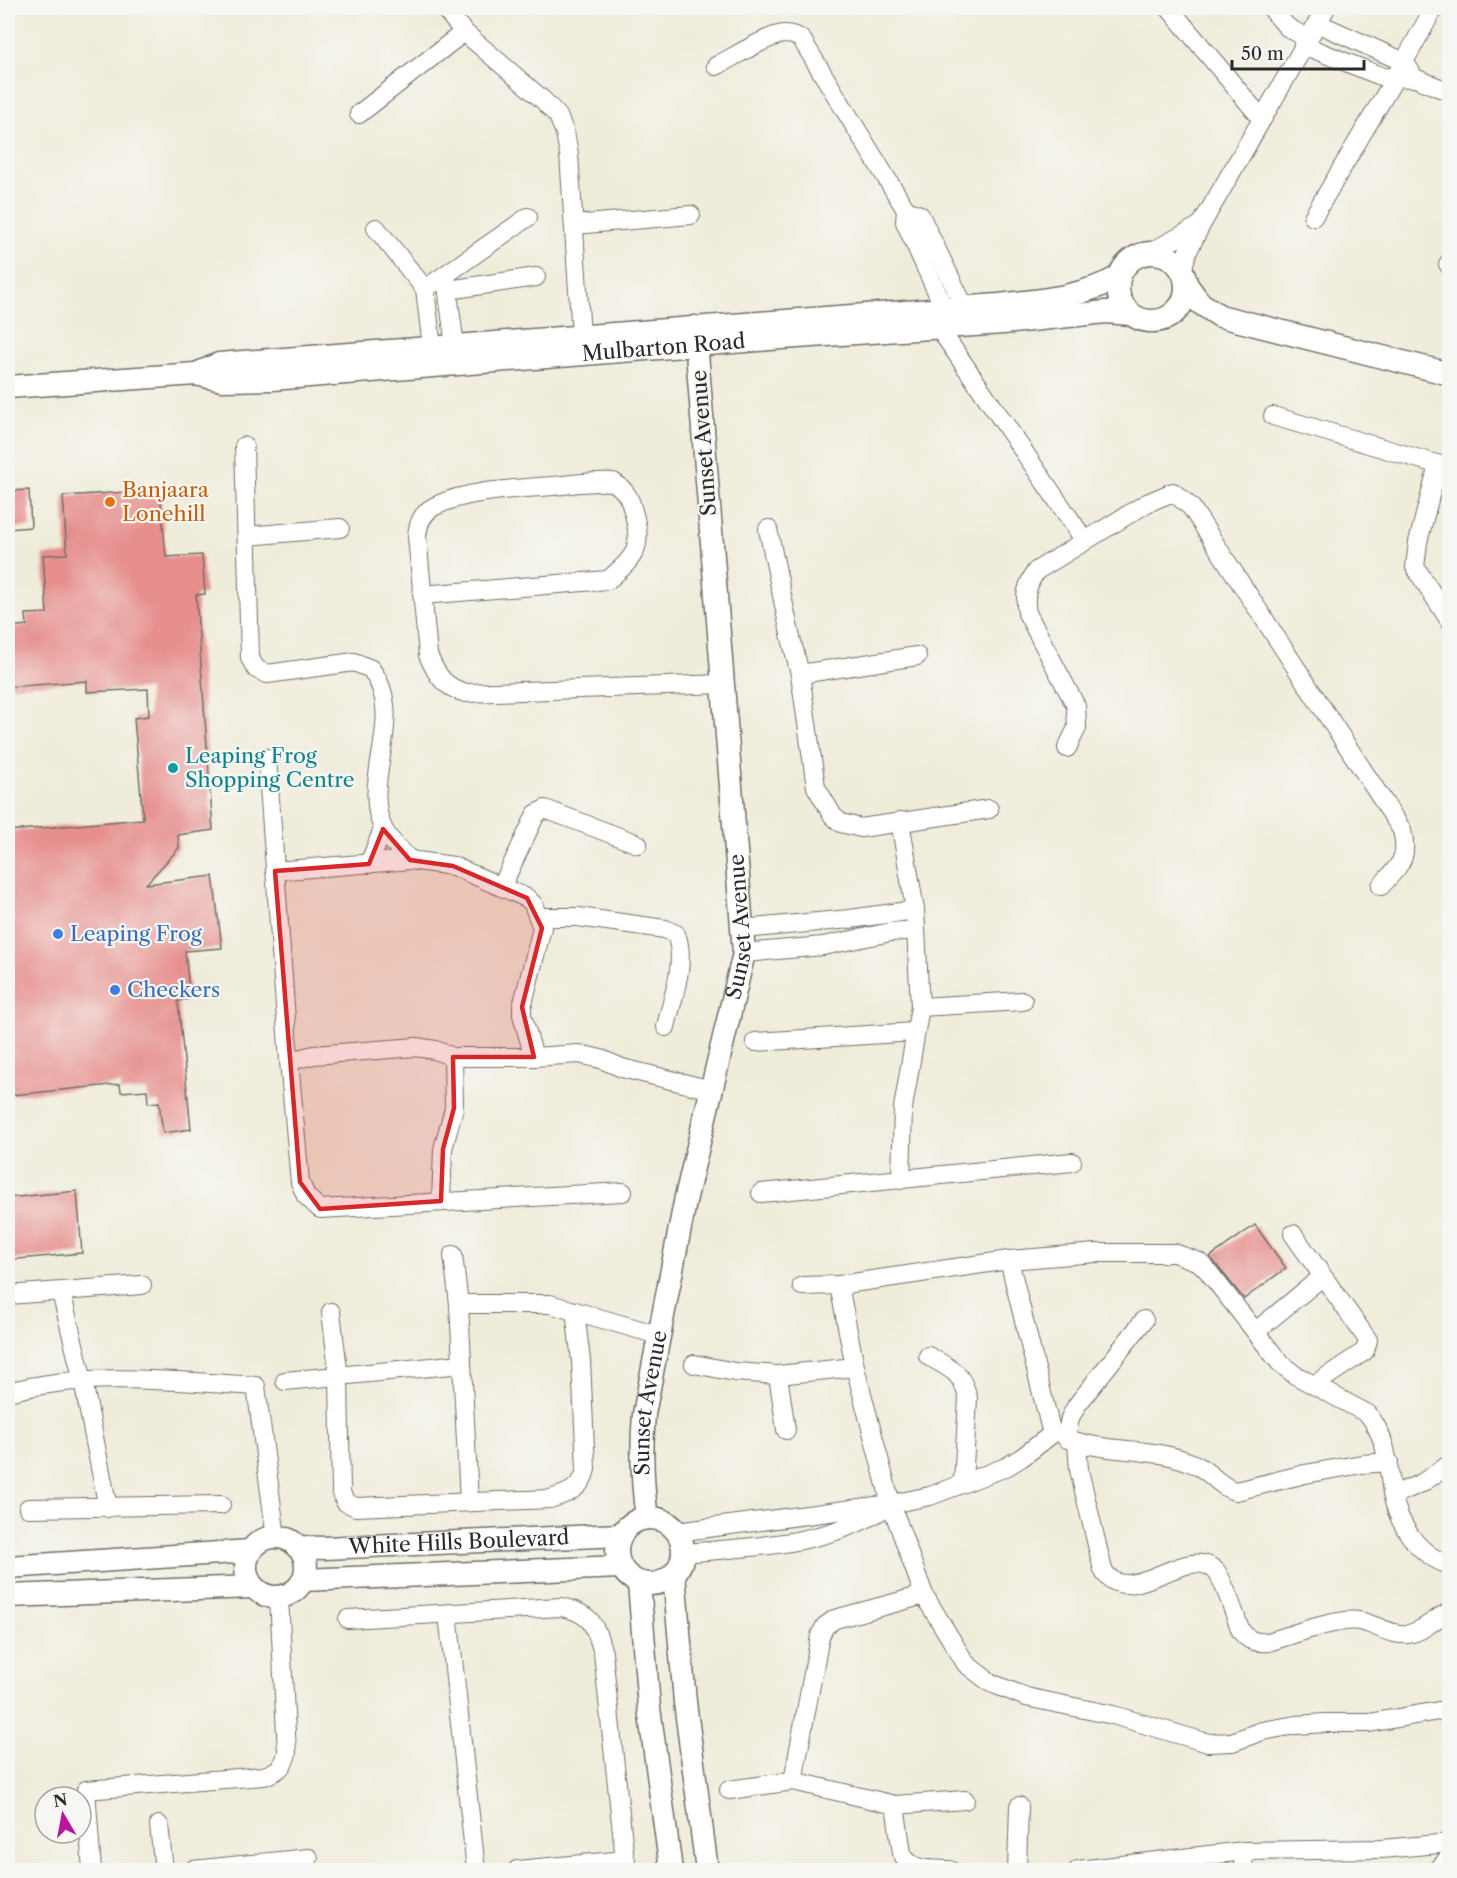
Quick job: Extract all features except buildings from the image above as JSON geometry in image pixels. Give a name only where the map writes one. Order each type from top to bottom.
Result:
[{"type":"street","points":[[444,8],[464,32],[543,100],[558,116],[565,133],[569,154],[581,336]]},
{"type":"street","points":[[1169,8],[1262,119]]},
{"type":"street","points":[[1271,8],[1287,27],[1305,42],[1383,77],[1400,70]]},
{"type":"street","points":[[1313,217],[1434,8]]},
{"type":"street","points":[[1168,317],[1178,308],[1184,297],[1187,253],[1201,225],[1321,15],[1400,70],[1449,92]]},
{"type":"street","points":[[359,114],[464,32]]},
{"type":"street","points":[[716,66],[784,34],[797,36],[802,40],[906,210],[905,222],[946,314],[1085,541]]},
{"type":"street","points":[[574,225],[692,215]]},
{"type":"street","points":[[447,282],[528,217]]},
{"type":"street","name":"Mulbarton Road","points":[[8,387],[196,374],[222,380],[272,379],[439,364],[695,336],[946,314],[1074,295],[1096,289],[1119,277],[1126,265],[1136,257],[1149,253],[1201,225]]},
{"type":"street","points":[[376,228],[424,289],[432,347]]},
{"type":"street","points":[[1149,253],[1162,255],[1174,261],[1200,303],[1220,316],[1449,374]]},
{"type":"street","points":[[424,289],[447,282],[536,277]]},
{"type":"street","points":[[1119,277],[1118,291],[1122,304],[1131,314]]},
{"type":"street","points":[[447,282],[455,346]]},
{"type":"street","name":"Mulbarton Road","points":[[946,314],[1106,312],[1131,314],[1143,320],[1155,321],[1168,317],[1220,316]]},
{"type":"street","name":"Mulbarton Road","points":[[196,374],[219,364],[432,347],[581,336],[695,336]]},
{"type":"street","name":"Sunset Avenue","points":[[647,1518],[643,1485],[644,1414],[686,1197],[744,953],[695,336]]},
{"type":"street","points":[[1273,416],[1444,467],[1418,542],[1415,567],[1449,621]]},
{"type":"street","points":[[244,446],[250,658],[256,669],[267,674],[354,663],[371,669],[375,674],[382,691],[386,729],[377,790],[378,809],[383,829],[410,861]]},
{"type":"street","points":[[422,595],[608,580],[628,562],[638,541],[638,529],[629,497],[620,485],[613,482],[511,489],[459,497],[434,507],[419,521],[417,529],[422,595],[428,655],[433,668],[452,689],[466,693],[723,684]]},
{"type":"street","points":[[1067,748],[1077,728],[1076,706],[1027,613],[1025,602],[1029,581],[1036,571],[1147,503],[1173,492],[1191,507],[1402,830],[1405,844],[1403,860],[1381,886]]},
{"type":"street","points":[[248,536],[340,528]]},
{"type":"street","points":[[768,530],[800,674],[816,787],[833,816],[841,822],[861,828],[989,809]]},
{"type":"street","points":[[800,674],[917,656]]},
{"type":"street","points":[[267,758],[300,1182],[312,1202],[320,1209],[623,1192]]},
{"type":"street","points":[[502,886],[536,814],[540,811],[545,810],[638,844]]},
{"type":"street","points":[[900,821],[915,910],[920,1007],[903,1108],[901,1180]]},
{"type":"street","points":[[369,864],[383,829]]},
{"type":"street","points":[[275,871],[410,861],[453,867],[527,898],[533,904],[542,928],[522,1007],[522,1015],[534,1057]]},
{"type":"street","points":[[743,929],[850,919],[915,910]]},
{"type":"street","points":[[539,916],[589,918],[664,929],[676,934],[680,944],[680,962],[666,1027]]},
{"type":"street","points":[[744,953],[823,946],[891,932],[916,930]]},
{"type":"street","points":[[920,1007],[1023,1001]]},
{"type":"street","points":[[755,1042],[915,1032]]},
{"type":"street","points":[[289,1061],[314,1055],[416,1047],[435,1050],[453,1057],[534,1057],[579,1054],[622,1068],[712,1090]]},
{"type":"street","points":[[441,1201],[443,1149],[454,1108],[453,1057]]},
{"type":"street","points":[[761,1193],[1072,1162]]},
{"type":"street","points":[[1293,1234],[1368,1340],[1365,1351],[1314,1385]]},
{"type":"street","points":[[802,1286],[839,1285],[1009,1260],[1096,1253],[1174,1253],[1199,1262],[1280,1363],[1295,1375],[1368,1414],[1376,1424],[1389,1462],[1393,1495],[1407,1533],[1422,1550],[1439,1562],[1449,1565]]},
{"type":"street","points":[[453,1255],[459,1304],[469,1502]]},
{"type":"street","points":[[1009,1260],[1065,1438],[1079,1470],[1103,1570],[1107,1578],[1116,1584],[1131,1584],[1194,1564],[1209,1566],[1217,1573],[1244,1636],[1256,1643],[1357,1620],[1400,1634],[1409,1634],[1420,1631],[1449,1612]]},
{"type":"street","points":[[1256,1331],[1322,1277]]},
{"type":"street","points":[[8,1295],[142,1285]]},
{"type":"street","points":[[839,1285],[855,1367],[891,1504],[924,1595],[966,1664],[991,1683],[1026,1697],[1113,1715],[1208,1743],[1232,1742],[1262,1731],[1296,1725],[1369,1724],[1449,1709]]},
{"type":"street","points":[[61,1292],[83,1381],[108,1508]]},
{"type":"street","points":[[459,1304],[550,1304],[658,1335]]},
{"type":"street","points":[[331,1312],[339,1378],[341,1492],[345,1502],[356,1507],[550,1499],[567,1494],[577,1487],[586,1469],[575,1311]]},
{"type":"street","points":[[1065,1438],[1070,1418],[1077,1405],[1144,1320]]},
{"type":"street","points":[[928,1356],[954,1371],[965,1386],[968,1398],[963,1483]]},
{"type":"street","points":[[285,1382],[462,1364]]},
{"type":"street","points":[[694,1364],[735,1372],[778,1375],[855,1367]]},
{"type":"street","points":[[778,1375],[786,1430]]},
{"type":"street","points":[[8,1392],[83,1381],[133,1379],[256,1386],[276,1538]]},
{"type":"street","points":[[680,1542],[930,1496],[1006,1467],[1065,1438],[1099,1447],[1163,1454],[1196,1464],[1213,1475],[1229,1490],[1236,1491],[1305,1474],[1362,1464],[1389,1462]]},
{"type":"street","points":[[1393,1495],[1422,1483],[1449,1464]]},
{"type":"street","points":[[680,1542],[772,1545],[824,1535],[868,1519],[891,1504]]},
{"type":"street","points":[[28,1508],[221,1505]]},
{"type":"street","points":[[647,1518],[664,1521],[680,1542],[679,1568],[658,1584],[639,1583],[632,1580],[620,1567],[616,1551],[621,1535],[632,1523],[647,1518]]},
{"type":"street","name":"White Hills Boulevard","points":[[297,1547],[348,1547],[621,1535]]},
{"type":"street","points":[[276,1538],[286,1539],[297,1547],[305,1561],[306,1571],[303,1580],[289,1594],[270,1597],[253,1587],[248,1579],[246,1560],[250,1551],[257,1544],[266,1539],[276,1538]]},
{"type":"street","points":[[8,1567],[250,1551]]},
{"type":"street","name":"White Hills Boulevard","points":[[303,1580],[620,1567]]},
{"type":"street","points":[[674,1574],[685,1702],[707,1870]]},
{"type":"street","points":[[639,1583],[649,1708],[671,1870]]},
{"type":"street","points":[[8,1596],[253,1587]]},
{"type":"street","points":[[793,1781],[820,1636],[825,1626],[834,1619],[924,1595]]},
{"type":"street","points":[[92,1870],[86,1790],[264,1776],[277,1772],[284,1764],[287,1753],[279,1597]]},
{"type":"street","points":[[348,1619],[561,1607],[581,1612],[596,1628],[603,1653],[626,1865],[517,1870]]},
{"type":"street","points":[[448,1614],[476,1870]]},
{"type":"street","points":[[729,1790],[793,1781],[896,1805],[965,1800]]},
{"type":"street","points":[[896,1805],[904,1859],[916,1868],[950,1870]]},
{"type":"street","points":[[1017,1870],[1019,1806]]},
{"type":"street","points":[[159,1825],[164,1870]]},
{"type":"street","points":[[1078,1870],[1134,1867],[1244,1851],[1381,1849],[1449,1843]]},
{"type":"street","points":[[1244,1851],[1244,1870]]},
{"type":"street","points":[[1438,1870],[1449,1856]]},
{"type":"street","points":[[193,1870],[309,1858]]},
{"type":"highlighted area","points":[[383,829],[410,860],[453,866],[527,898],[542,928],[522,1007],[534,1057],[453,1057],[454,1108],[443,1149],[441,1201],[320,1209],[300,1182],[275,871],[369,864]]},
{"type":"place","name":"Banjaara Lonehill","points":[[110,502]]},
{"type":"place","name":"Leaping Frog Shopping Centre","points":[[173,768]]},
{"type":"place","name":"Leaping Frog","points":[[58,934]]},
{"type":"place","name":"Checkers","points":[[115,990]]}]
